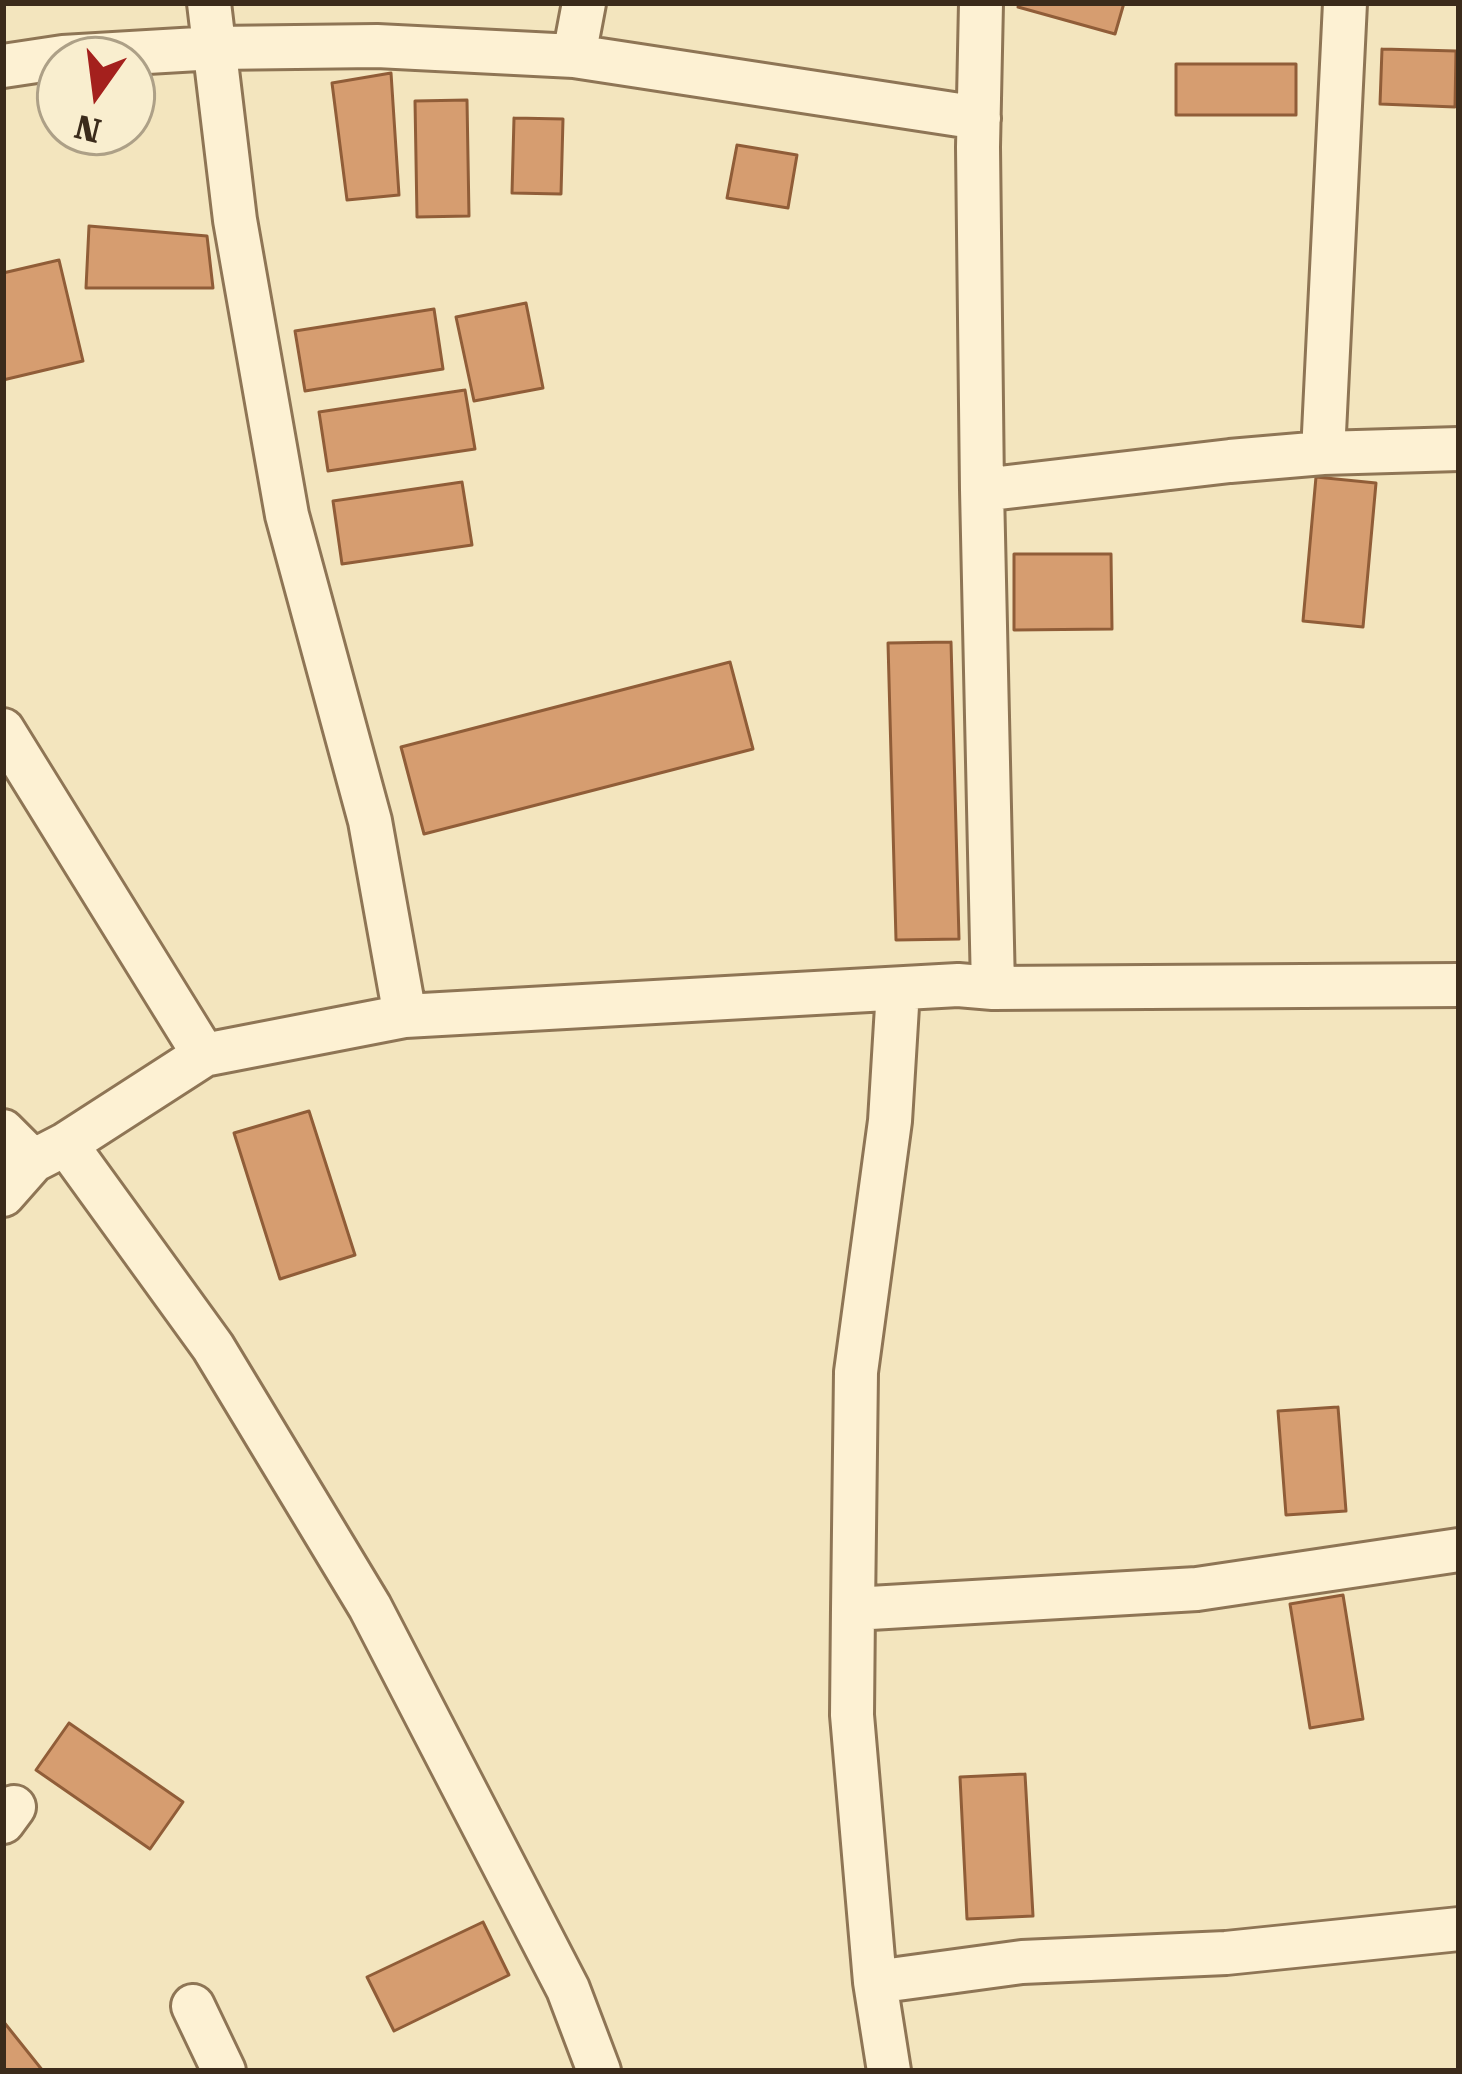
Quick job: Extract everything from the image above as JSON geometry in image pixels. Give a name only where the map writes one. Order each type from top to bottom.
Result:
[{"type":"street","points":[[209,3],[235,220],[287,515],[370,821],[405,1016]]},
{"type":"street","points":[[574,56],[584,3]]},
{"type":"street","points":[[981,3],[982,490],[993,988]]},
{"type":"street","points":[[1323,453],[1345,3]]},
{"type":"street","points":[[3,66],[64,57],[214,48],[377,46],[574,56],[979,118]]},
{"type":"street","points":[[982,490],[1323,453],[1459,449]]},
{"type":"street","points":[[3,730],[204,1055]]},
{"type":"street","points":[[3,1195],[34,1145],[204,1055],[405,1016],[958,985],[1459,985]]},
{"type":"street","points":[[889,2071],[875,1982],[852,1715],[856,1372],[890,1121],[898,989]]},
{"type":"street","points":[[34,1145],[212,1347],[370,1607],[568,1989],[599,2071]]},
{"type":"street","points":[[853,1609],[1197,1589],[1459,1550]]},
{"type":"street","points":[[875,1982],[1022,1962],[1226,1953],[1459,1929]]},
{"type":"street","points":[[194,2006],[224,2071]]},
{"type":"building","points":[[1019,3],[1124,3],[1115,34],[1018,7]]},
{"type":"building","points":[[1382,49],[1456,51],[1455,107],[1380,104]]},
{"type":"building","points":[[1176,64],[1296,64],[1296,115],[1176,115]]},
{"type":"building","points":[[391,73],[399,195],[347,200],[332,83]]},
{"type":"building","points":[[467,100],[469,216],[417,217],[415,101]]},
{"type":"building","points":[[514,118],[563,119],[561,194],[512,193]]},
{"type":"building","points":[[737,145],[797,155],[788,208],[727,198]]},
{"type":"building","points":[[89,226],[207,236],[213,288],[86,288]]},
{"type":"building","points":[[59,260],[83,361],[3,380],[3,273]]},
{"type":"building","points":[[526,303],[543,388],[474,401],[456,317]]},
{"type":"building","points":[[434,309],[443,369],[305,391],[295,331]]},
{"type":"building","points":[[465,390],[475,449],[328,471],[319,412]]},
{"type":"building","points":[[1316,477],[1376,483],[1363,627],[1303,621]]},
{"type":"building","points":[[462,482],[472,545],[342,564],[333,501]]},
{"type":"building","points":[[1014,554],[1111,554],[1112,629],[1014,630]]},
{"type":"building","points":[[951,642],[959,939],[896,940],[888,643]]},
{"type":"building","points":[[730,662],[753,749],[424,834],[401,747]]},
{"type":"building","points":[[309,1111],[355,1255],[280,1279],[234,1133]]},
{"type":"building","points":[[1338,1407],[1346,1511],[1286,1515],[1278,1411]]},
{"type":"building","points":[[1343,1595],[1363,1719],[1310,1728],[1290,1604]]},
{"type":"building","points":[[69,1723],[183,1802],[150,1849],[36,1770]]},
{"type":"building","points":[[1025,1774],[1033,1916],[967,1919],[960,1777]]},
{"type":"building","points":[[483,1922],[509,1975],[394,2031],[367,1977]]},
{"type":"building","points":[[3,2021],[43,2071],[3,2071]]}]
